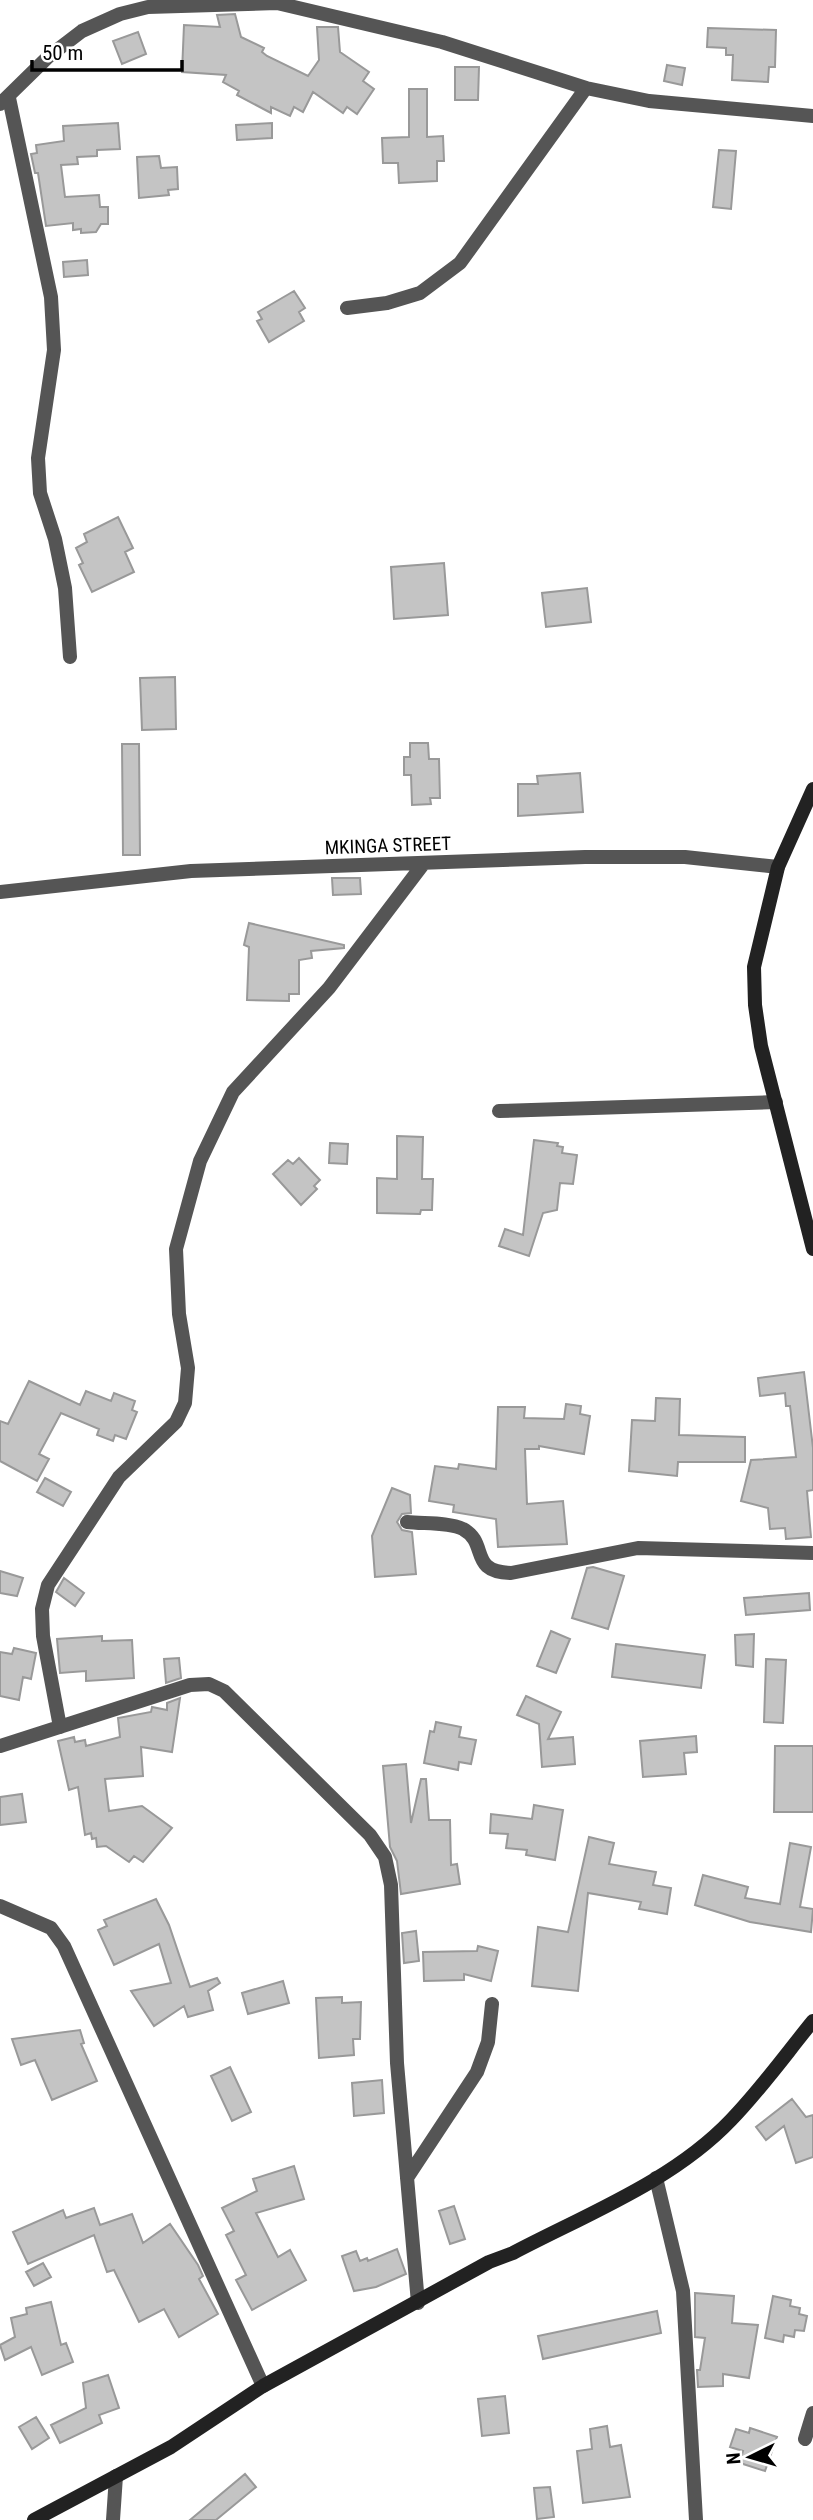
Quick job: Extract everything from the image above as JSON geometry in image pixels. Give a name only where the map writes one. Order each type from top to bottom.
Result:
[{"type":"street","points":[[70,657],[65,588],[55,539],[40,493],[38,458],[54,350],[51,297],[4,101],[48,57],[82,31],[120,14],[148,7],[277,1],[442,42],[586,88],[649,101],[813,116]]},
{"type":"street","points":[[347,309],[387,303],[420,293],[460,263],[586,88]]},
{"type":"street","points":[[813,789],[778,867],[754,967],[755,1005],[761,1046],[813,1248]]},
{"type":"street","name":"MKINGA STREET","points":[[0,892],[191,871],[424,863],[685,857],[778,867]]},
{"type":"street","points":[[60,1727],[43,1636],[42,1609],[48,1585],[119,1477],[176,1422],[185,1403],[188,1368],[180,1314],[176,1249],[200,1161],[233,1092],[329,988],[424,863]]},
{"type":"street","points":[[499,1111],[776,1102]]},
{"type":"street","points":[[407,1522],[462,1529],[472,1537],[483,1564],[496,1573],[511,1573],[638,1548],[813,1553]]},
{"type":"street","points":[[0,1746],[190,1685],[209,1684],[224,1691],[370,1835],[384,1857],[391,1885],[397,2063],[418,2303]]},
{"type":"street","points":[[0,1906],[51,1928],[64,1945],[263,2386]]},
{"type":"street","points":[[407,2178],[477,2072],[488,2042],[492,2004]]},
{"type":"street","points":[[34,2520],[171,2447],[263,2386],[489,2262],[513,2253],[656,2178],[689,2156],[731,2121],[813,2021]]},
{"type":"street","points":[[656,2178],[683,2291],[696,2520]]},
{"type":"street","points":[[804,2439],[813,2413]]},
{"type":"street","points":[[113,2520],[116,2476]]},
{"type":"building","points":[[235,14],[241,37],[264,48],[262,52],[267,56],[308,76],[319,60],[317,27],[338,27],[340,52],[369,72],[363,81],[374,89],[357,114],[347,107],[343,113],[313,92],[303,112],[294,107],[290,116],[271,107],[271,113],[237,95],[239,91],[223,82],[226,75],[182,72],[184,25],[220,27],[217,15]]},
{"type":"building","points":[[708,28],[776,30],[775,67],[769,67],[768,82],[732,80],[733,55],[726,55],[726,48],[707,47]]},
{"type":"building","points":[[138,32],[146,54],[122,64],[113,41]]},
{"type":"building","points":[[667,65],[685,68],[682,85],[664,81]]},
{"type":"building","points":[[455,67],[479,67],[478,100],[455,100]]},
{"type":"building","points":[[409,89],[427,89],[427,137],[443,136],[444,161],[437,161],[437,181],[399,183],[398,163],[383,163],[382,138],[409,137]]},
{"type":"building","points":[[118,123],[120,149],[97,150],[97,156],[77,157],[78,164],[61,165],[65,197],[99,195],[100,207],[108,207],[108,224],[101,224],[96,232],[81,233],[81,229],[73,230],[73,223],[46,226],[38,173],[35,173],[31,154],[37,153],[36,145],[64,141],[63,126]]},
{"type":"building","points":[[272,123],[272,138],[237,140],[236,125]]},
{"type":"building","points":[[719,150],[736,151],[731,209],[713,207]]},
{"type":"building","points":[[159,156],[161,168],[177,167],[178,189],[168,190],[169,195],[139,198],[137,157]]},
{"type":"building","points":[[87,260],[88,275],[64,277],[63,262]]},
{"type":"building","points":[[294,291],[305,308],[299,312],[304,321],[269,342],[257,321],[262,319],[258,312]]},
{"type":"building","points":[[118,517],[133,548],[125,552],[134,572],[92,592],[79,565],[83,563],[76,548],[87,542],[84,534]]},
{"type":"building","points":[[444,563],[448,615],[394,619],[391,567]]},
{"type":"building","points":[[587,588],[591,622],[546,627],[542,593]]},
{"type":"building","points":[[175,677],[176,729],[142,730],[140,678]]},
{"type":"building","points":[[410,743],[428,743],[429,759],[439,759],[440,798],[430,798],[431,804],[412,805],[411,775],[404,775],[404,757],[410,757]]},
{"type":"building","points":[[122,744],[139,744],[140,855],[123,855]]},
{"type":"building","points":[[580,773],[583,812],[518,816],[518,784],[538,784],[537,776]]},
{"type":"building","points":[[332,878],[360,878],[361,894],[333,895]]},
{"type":"building","points":[[249,923],[344,945],[344,948],[311,951],[312,958],[299,960],[299,994],[289,994],[289,1001],[247,1000],[249,947],[244,945]]},
{"type":"building","points":[[397,1136],[423,1137],[422,1179],[433,1179],[432,1210],[421,1210],[420,1214],[377,1213],[377,1178],[397,1179]]},
{"type":"building","points":[[534,1140],[558,1143],[557,1146],[563,1147],[562,1153],[577,1155],[573,1184],[560,1183],[557,1210],[543,1213],[529,1256],[499,1246],[505,1229],[523,1235]]},
{"type":"building","points":[[330,1143],[348,1144],[347,1164],[329,1163]]},
{"type":"building","points":[[299,1158],[320,1180],[314,1186],[317,1189],[301,1205],[273,1174],[288,1160],[293,1164]]},
{"type":"building","points":[[804,1372],[813,1448],[813,1490],[807,1491],[811,1537],[786,1539],[785,1528],[770,1529],[768,1508],[741,1501],[751,1460],[796,1457],[790,1406],[786,1406],[785,1393],[760,1396],[758,1378]]},
{"type":"building","points":[[29,1381],[80,1405],[86,1391],[111,1401],[114,1393],[135,1401],[132,1410],[137,1412],[126,1439],[115,1435],[113,1441],[97,1435],[99,1429],[61,1413],[39,1454],[49,1459],[37,1481],[0,1461],[0,1421],[8,1424]]},
{"type":"building","points":[[656,1398],[680,1399],[679,1435],[745,1437],[745,1462],[678,1462],[677,1476],[629,1471],[632,1420],[655,1421]]},
{"type":"building","points":[[566,1404],[581,1406],[580,1414],[590,1416],[584,1454],[539,1446],[539,1449],[525,1449],[527,1504],[563,1501],[567,1544],[498,1547],[496,1519],[453,1512],[454,1505],[429,1501],[435,1466],[458,1469],[459,1464],[496,1469],[498,1407],[525,1407],[524,1418],[564,1419]]},
{"type":"building","points":[[45,1478],[71,1492],[63,1506],[37,1492]]},
{"type":"building","points":[[392,1488],[410,1495],[411,1513],[402,1514],[397,1522],[402,1530],[412,1532],[416,1574],[375,1577],[372,1536]]},
{"type":"building","points":[[593,1567],[624,1576],[608,1629],[572,1618],[587,1568]]},
{"type":"building","points":[[0,1571],[23,1578],[17,1596],[0,1593]]},
{"type":"building","points":[[64,1578],[84,1593],[75,1606],[56,1592]]},
{"type":"building","points":[[809,1593],[810,1610],[746,1615],[744,1598]]},
{"type":"building","points":[[551,1631],[570,1639],[556,1673],[537,1666]]},
{"type":"building","points":[[754,1634],[753,1667],[736,1665],[735,1635]]},
{"type":"building","points":[[102,1636],[102,1641],[132,1640],[134,1678],[86,1681],[86,1671],[60,1673],[57,1639]]},
{"type":"building","points":[[616,1644],[705,1655],[701,1688],[612,1677]]},
{"type":"building","points":[[14,1648],[36,1653],[31,1679],[23,1677],[19,1700],[0,1696],[0,1652],[12,1654]]},
{"type":"building","points":[[179,1658],[181,1678],[166,1683],[164,1659]]},
{"type":"building","points":[[766,1659],[786,1660],[783,1723],[764,1722]]},
{"type":"building","points":[[526,1696],[561,1712],[548,1739],[573,1737],[575,1764],[542,1767],[539,1724],[517,1715]]},
{"type":"building","points":[[180,1698],[172,1752],[141,1747],[143,1776],[105,1779],[109,1811],[142,1806],[172,1828],[143,1862],[134,1856],[129,1862],[106,1846],[97,1847],[96,1838],[92,1839],[91,1833],[85,1835],[78,1787],[69,1790],[58,1741],[74,1737],[75,1742],[85,1740],[86,1746],[120,1737],[118,1718],[151,1712],[152,1707],[167,1710],[167,1703]]},
{"type":"building","points":[[436,1722],[461,1727],[459,1737],[476,1740],[471,1764],[459,1762],[458,1770],[424,1763],[430,1731],[434,1732]]},
{"type":"building","points":[[696,1736],[697,1752],[684,1753],[686,1774],[643,1777],[640,1741]]},
{"type":"building","points":[[775,1746],[813,1746],[813,1812],[774,1812]]},
{"type":"building","points":[[406,1764],[411,1823],[421,1779],[426,1779],[429,1820],[450,1820],[451,1865],[457,1864],[460,1884],[401,1894],[397,1861],[390,1847],[383,1766]]},
{"type":"building","points":[[22,1794],[26,1822],[0,1825],[0,1797]]},
{"type":"building","points":[[534,1805],[563,1810],[555,1860],[526,1855],[527,1850],[506,1848],[508,1834],[490,1833],[491,1814],[532,1819]]},
{"type":"building","points":[[589,1837],[614,1843],[609,1864],[656,1872],[653,1885],[671,1888],[667,1914],[639,1909],[641,1902],[588,1893],[578,1991],[532,1986],[538,1927],[568,1932]]},
{"type":"building","points":[[790,1843],[811,1847],[800,1907],[813,1909],[811,1932],[750,1922],[695,1905],[703,1875],[748,1887],[745,1898],[780,1904]]},
{"type":"building","points":[[156,1899],[169,1925],[190,1987],[217,1978],[220,1983],[208,1991],[213,2010],[188,2017],[184,2006],[154,2026],[131,1991],[171,1983],[159,1944],[114,1965],[98,1930],[107,1926],[104,1920]]},
{"type":"building","points":[[416,1931],[419,1961],[404,1963],[402,1933]]},
{"type":"building","points":[[478,1946],[498,1951],[491,1981],[464,1974],[464,1980],[424,1981],[423,1952],[477,1951]]},
{"type":"building","points":[[283,1981],[289,2003],[248,2014],[242,1993]]},
{"type":"building","points":[[342,1997],[342,2003],[361,2002],[360,2039],[353,2039],[354,2055],[319,2058],[316,1998]]},
{"type":"building","points":[[80,2030],[84,2043],[81,2044],[97,2081],[52,2100],[35,2060],[21,2065],[12,2039]]},
{"type":"building","points":[[230,2067],[251,2112],[232,2121],[211,2076]]},
{"type":"building","points":[[382,2080],[384,2113],[354,2116],[352,2083]]},
{"type":"building","points":[[792,2099],[806,2117],[813,2115],[813,2157],[796,2163],[784,2126],[766,2140],[756,2127]]},
{"type":"building","points":[[294,2166],[304,2199],[256,2213],[278,2257],[290,2250],[306,2280],[252,2310],[236,2280],[246,2275],[226,2235],[234,2231],[222,2208],[257,2191],[253,2179]]},
{"type":"building","points":[[454,2206],[465,2239],[450,2244],[439,2211]]},
{"type":"building","points":[[94,2208],[100,2225],[132,2214],[143,2243],[170,2224],[198,2265],[203,2276],[199,2279],[218,2314],[179,2337],[164,2309],[139,2322],[114,2270],[107,2272],[94,2235],[28,2264],[13,2232],[63,2210],[66,2218]]},
{"type":"building","points":[[397,2249],[406,2274],[376,2287],[354,2291],[342,2256],[356,2251],[360,2261],[367,2258],[368,2261]]},
{"type":"building","points":[[43,2263],[51,2277],[34,2286],[26,2272]]},
{"type":"building","points":[[695,2293],[734,2296],[732,2323],[758,2325],[749,2378],[723,2374],[723,2386],[698,2387],[697,2370],[700,2370],[705,2338],[695,2337]]},
{"type":"building","points":[[773,2296],[791,2300],[790,2306],[800,2308],[799,2314],[807,2316],[804,2331],[795,2330],[794,2337],[784,2335],[783,2342],[765,2338]]},
{"type":"building","points":[[51,2302],[61,2345],[66,2343],[73,2362],[42,2375],[31,2347],[5,2360],[0,2345],[15,2337],[11,2318],[27,2314],[26,2308]]},
{"type":"building","points":[[657,2311],[661,2333],[543,2359],[538,2336]]},
{"type":"building","points":[[108,2375],[119,2408],[99,2415],[102,2423],[60,2443],[51,2425],[86,2408],[83,2383]]},
{"type":"building","points":[[505,2396],[509,2433],[482,2436],[478,2399]]},
{"type":"building","points":[[36,2417],[49,2438],[32,2449],[19,2427]]},
{"type":"building","points":[[607,2426],[610,2447],[621,2445],[630,2497],[583,2503],[577,2451],[592,2449],[590,2429]]},
{"type":"building","points":[[750,2428],[777,2437],[765,2471],[740,2463],[743,2451],[730,2447],[736,2429],[749,2433]]},
{"type":"building","points":[[245,2474],[256,2487],[216,2520],[190,2520]]},
{"type":"building","points":[[550,2487],[554,2517],[537,2519],[534,2488]]}]
